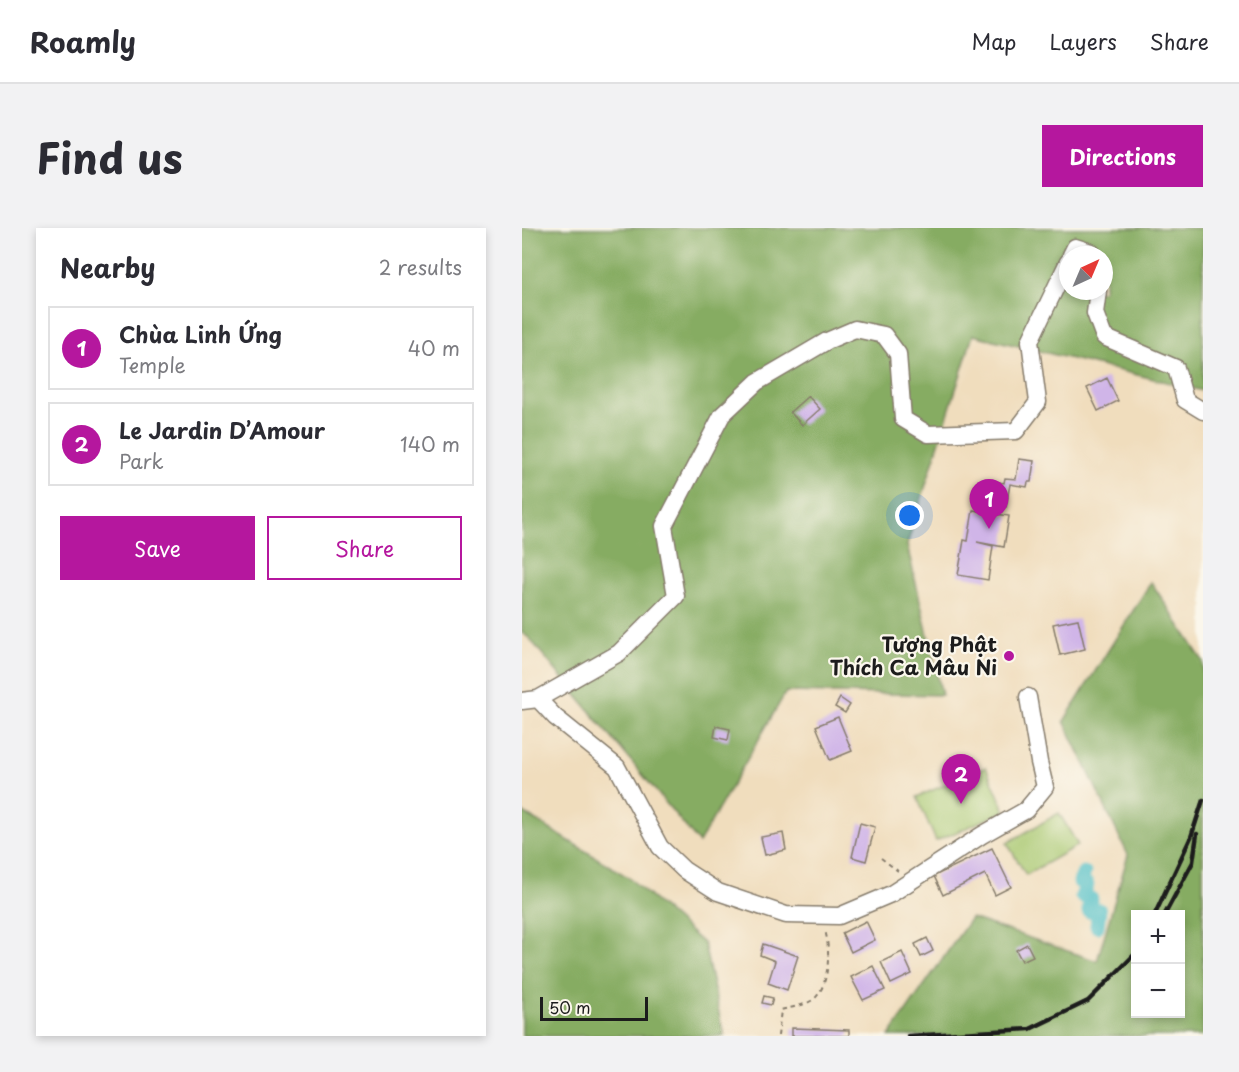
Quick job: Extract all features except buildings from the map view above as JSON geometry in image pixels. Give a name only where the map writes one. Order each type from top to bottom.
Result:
[{"type":"lane","points":[[1028,697],[1045,787],[1026,810],[982,835],[891,894],[839,916],[786,915],[718,892],[684,870],[660,847],[616,767],[555,717],[530,700],[619,653],[676,596],[664,526],[722,415],[757,382],[827,341],[855,329],[884,335],[898,354],[903,418],[928,434],[1016,431],[1038,402],[1030,341],[1059,281]]},
{"type":"lane","points":[[1097,300],[1095,313],[1104,337],[1176,368],[1185,400],[1203,411]]},
{"type":"path","points":[[881,858],[911,881]]},
{"type":"path","points":[[778,1036],[781,1010],[799,1006],[816,998],[824,983],[827,939],[821,916]]},
{"type":"green space","points":[[522,228],[1203,228],[1203,391],[973,335],[907,545],[942,695],[786,692],[699,843],[529,638],[522,633]]},
{"type":"green space","points":[[1151,582],[1203,661],[1203,1036],[889,1036],[971,918],[1097,961],[1128,855],[1064,721]]},
{"type":"green space","points":[[986,767],[1005,811],[936,841],[917,797]]},
{"type":"green space","points":[[522,812],[628,877],[704,944],[724,1036],[522,1036]]},
{"type":"green space","points":[[1059,813],[1078,845],[1026,875],[1007,843]]},
{"type":"waterway","points":[[1084,873],[1080,882],[1087,885],[1082,896],[1091,899],[1089,911],[1099,910],[1097,926]]},
{"type":"railway","points":[[1157,910],[1191,837],[1203,800]]},
{"type":"railway","points":[[1167,910],[1193,862],[1197,834]]},
{"type":"railway","points":[[908,1036],[1030,1029],[1088,1001],[1131,958]]},
{"type":"place","name":"Chùa Linh Ứng","points":[[989,529]]},
{"type":"place","name":"Tượng Phật Thích Ca Mâu Ni","points":[[1009,656]]},
{"type":"place","name":"Le Jardin D’Amour","points":[[961,804]]}]
